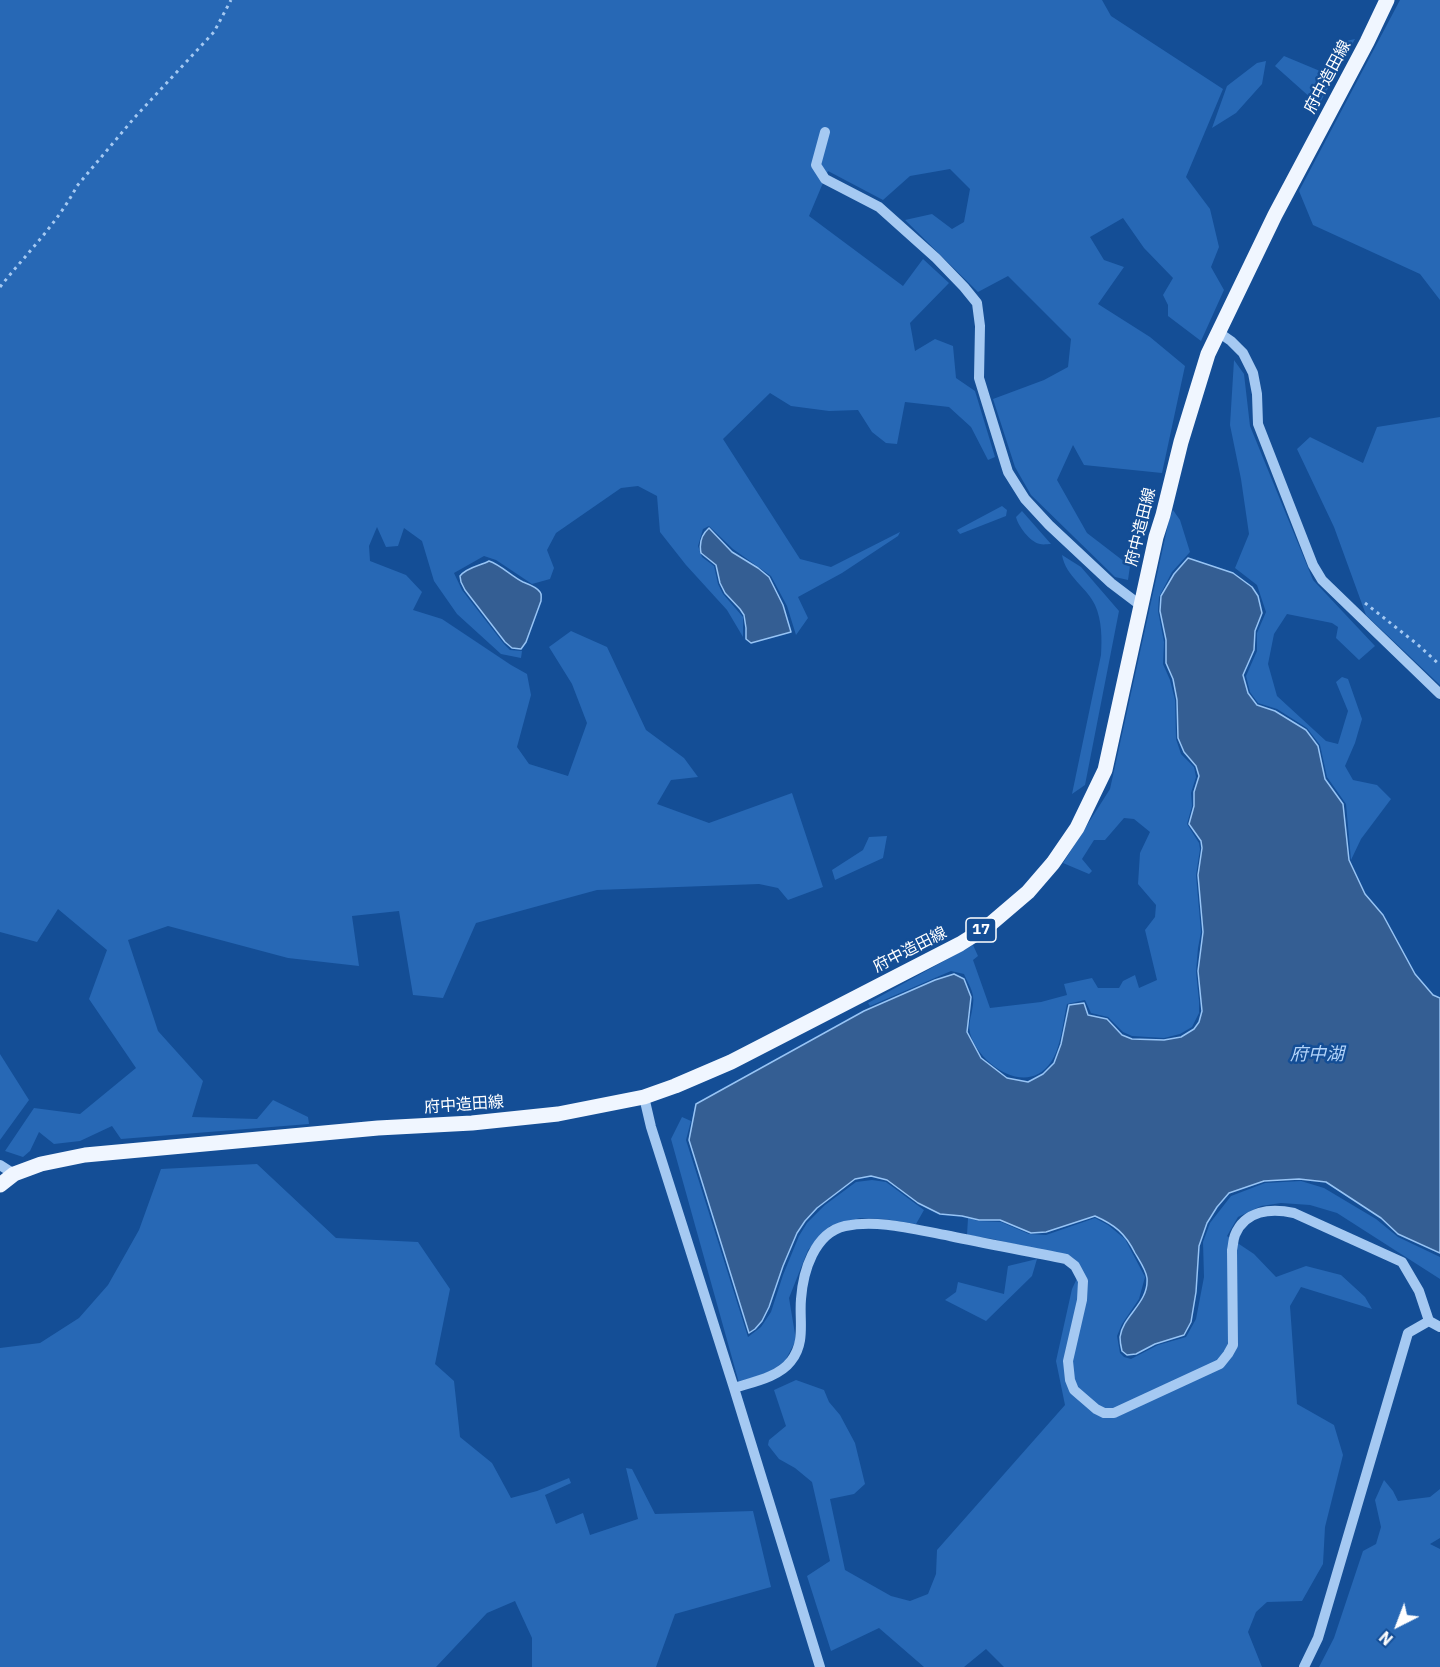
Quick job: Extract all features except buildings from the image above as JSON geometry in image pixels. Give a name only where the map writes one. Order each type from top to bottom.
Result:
[{"type":"main road","name":"府中造田線","points":[[0,1185],[14,1174],[41,1164],[85,1155],[378,1128],[472,1123],[558,1114],[644,1098],[730,1062],[917,968],[987,927],[1028,892],[1053,863],[1077,828],[1105,771],[1140,605],[1181,442],[1208,354],[1275,215],[1387,0]]},
{"type":"street","points":[[825,132],[816,165],[825,179],[879,207],[936,258],[977,303],[980,326],[979,378],[1008,472],[1025,499],[1049,525],[1111,583],[1140,605]]},
{"type":"street","points":[[1218,332],[1232,341],[1243,353],[1253,374],[1257,394],[1258,424],[1313,565],[1322,580],[1440,694]]},
{"type":"street","points":[[644,1098],[651,1127],[820,1667]]},
{"type":"street","points":[[0,1165],[14,1174]]},
{"type":"street","points":[[734,1388],[777,1372],[790,1363],[799,1349],[802,1331],[801,1300],[805,1275],[811,1259],[821,1241],[830,1233],[843,1226],[864,1224],[899,1226],[1066,1259],[1075,1266],[1083,1281],[1082,1300],[1068,1361],[1070,1380],[1074,1390],[1104,1413],[1114,1413],[1131,1407],[1220,1364],[1233,1345],[1232,1250],[1235,1235],[1241,1226],[1254,1215],[1269,1210],[1294,1213],[1402,1262],[1419,1291],[1429,1321],[1440,1327]]},
{"type":"street","points":[[1304,1667],[1318,1638],[1408,1333],[1429,1321]]},
{"type":"path","points":[[0,287],[39,242],[72,197],[77,186],[135,117],[214,32],[231,0]]},
{"type":"path","points":[[1362,600],[1440,665]]},
{"type":"shaded area","points":[[0,0],[1102,0],[1111,16],[1223,89],[1186,177],[1210,209],[1219,247],[1211,267],[1224,290],[1201,341],[1168,316],[1168,305],[1163,295],[1173,278],[1144,248],[1123,218],[1090,237],[1104,260],[1124,267],[1098,304],[1150,337],[1185,366],[1162,473],[1084,465],[1073,445],[1057,480],[1087,533],[1130,566],[1128,580],[1115,577],[1031,495],[1015,467],[993,399],[1044,380],[1068,367],[1071,339],[1008,276],[978,292],[905,220],[932,214],[952,229],[964,222],[970,189],[950,169],[910,176],[883,200],[828,171],[809,216],[903,286],[923,259],[949,283],[910,323],[915,351],[935,339],[953,346],[956,378],[975,391],[995,457],[988,460],[971,427],[949,407],[905,402],[897,444],[886,443],[872,432],[858,410],[829,411],[791,406],[770,393],[723,439],[800,559],[831,567],[900,532],[898,536],[842,573],[798,597],[808,618],[796,635],[787,606],[771,576],[733,549],[709,526],[703,529],[698,546],[702,557],[714,566],[723,594],[743,617],[743,637],[727,610],[660,532],[657,496],[638,486],[621,488],[556,533],[547,550],[554,568],[550,579],[532,584],[496,560],[484,556],[454,573],[462,590],[504,644],[510,650],[522,651],[521,658],[501,654],[457,614],[434,581],[422,541],[404,528],[398,546],[386,547],[377,527],[369,546],[370,561],[406,575],[422,592],[413,610],[442,619],[527,674],[531,695],[517,747],[529,764],[568,776],[587,723],[572,684],[549,647],[571,631],[607,647],[646,730],[684,758],[698,777],[671,780],[657,804],[709,823],[792,793],[823,887],[788,900],[778,888],[759,884],[597,890],[476,923],[443,998],[413,995],[399,911],[352,916],[359,966],[288,958],[168,926],[128,940],[158,1031],[203,1081],[192,1117],[257,1119],[273,1100],[308,1117],[309,1124],[121,1139],[112,1126],[80,1141],[54,1144],[39,1132],[30,1151],[23,1157],[5,1151],[34,1108],[80,1114],[136,1068],[89,999],[107,950],[58,909],[37,942],[0,932]]},
{"type":"shaded area","points":[[1400,0],[1440,0],[1440,300],[1420,274],[1313,225],[1299,191]]},
{"type":"shaded area","points":[[1355,39],[1321,101],[1312,99],[1275,66],[1284,56],[1320,71],[1346,41]]},
{"type":"shaded area","points":[[1266,61],[1262,84],[1236,113],[1212,128],[1227,86],[1257,63]]},
{"type":"shaded area","points":[[1234,360],[1244,374],[1250,426],[1313,580],[1375,646],[1359,660],[1336,638],[1338,627],[1332,623],[1287,614],[1274,634],[1268,664],[1277,696],[1326,741],[1338,744],[1348,711],[1336,682],[1342,677],[1348,679],[1362,719],[1345,766],[1353,780],[1377,785],[1391,799],[1361,839],[1351,860],[1346,804],[1327,777],[1320,745],[1307,728],[1277,709],[1258,703],[1250,692],[1246,676],[1257,651],[1257,633],[1266,612],[1257,585],[1235,568],[1249,534],[1230,425]]},
{"type":"shaded area","points":[[1440,417],[1440,685],[1366,615],[1334,527],[1297,449],[1310,437],[1363,463],[1377,427]]},
{"type":"shaded area","points":[[1002,506],[1007,510],[1006,516],[960,534],[957,530]]},
{"type":"shaded area","points":[[1173,510],[1180,520],[1190,552],[1172,572],[1159,597],[1158,611],[1164,642],[1163,664],[1175,700],[1176,739],[1181,754],[1194,767],[1196,777],[1191,793],[1192,806],[1187,824],[1199,843],[1200,849],[1196,875],[1201,932],[1196,972],[1199,1013],[1192,1027],[1180,1034],[1164,1038],[1132,1036],[1123,1032],[1108,1017],[1091,1013],[1085,1000],[1067,1004],[1059,1042],[1051,1062],[1041,1072],[1029,1077],[1017,1077],[1004,1073],[993,1065],[975,1045],[969,1029],[973,996],[964,974],[951,971],[870,1006],[868,1003],[973,945],[978,956],[973,960],[990,1008],[1041,1002],[1067,995],[1064,984],[1092,978],[1098,988],[1119,988],[1123,981],[1135,975],[1139,988],[1157,980],[1145,930],[1155,917],[1156,905],[1138,884],[1140,853],[1150,832],[1134,819],[1124,818],[1105,840],[1094,840],[1082,859],[1092,871],[1089,874],[1063,863],[1110,789]]},
{"type":"shaded area","points":[[1022,511],[1051,544],[1036,543],[1025,533],[1016,517]]},
{"type":"shaded area","points":[[1062,555],[1081,567],[1119,611],[1085,785],[1072,794],[1101,655],[1101,636],[1095,605],[1064,563]]},
{"type":"shaded area","points":[[887,836],[883,858],[835,880],[832,870],[863,850],[869,837]]},
{"type":"shaded area","points":[[0,1054],[29,1100],[0,1140]]},
{"type":"shaded area","points":[[682,1117],[691,1121],[686,1140],[748,1337],[761,1327],[771,1312],[783,1275],[799,1236],[807,1223],[825,1205],[856,1182],[872,1180],[886,1182],[924,1210],[916,1224],[860,1218],[830,1226],[808,1250],[789,1298],[796,1340],[785,1361],[771,1371],[739,1383],[671,1139]]},
{"type":"shaded area","points":[[257,1164],[336,1238],[418,1242],[450,1289],[435,1364],[454,1381],[460,1437],[492,1463],[511,1498],[537,1491],[569,1478],[571,1483],[545,1495],[556,1524],[583,1513],[590,1535],[638,1519],[626,1468],[632,1469],[655,1514],[753,1511],[771,1587],[675,1614],[656,1667],[532,1667],[532,1638],[515,1601],[487,1613],[436,1667],[0,1667],[0,1348],[40,1343],[79,1318],[108,1285],[139,1230],[161,1169]]},
{"type":"shaded area","points":[[1301,1181],[1324,1188],[1376,1219],[1398,1237],[1440,1257],[1440,1279],[1337,1213],[1310,1205],[1281,1203],[1261,1206],[1238,1217],[1227,1236],[1254,1254],[1276,1277],[1306,1266],[1341,1275],[1365,1297],[1372,1309],[1301,1287],[1290,1306],[1297,1404],[1334,1425],[1343,1455],[1325,1527],[1323,1564],[1302,1601],[1267,1602],[1256,1612],[1248,1632],[1262,1667],[1004,1667],[986,1649],[964,1667],[924,1667],[879,1628],[831,1651],[807,1576],[830,1561],[812,1482],[779,1459],[768,1445],[769,1440],[786,1426],[774,1390],[796,1380],[824,1390],[855,1443],[865,1484],[854,1494],[830,1499],[845,1570],[891,1596],[910,1601],[928,1594],[936,1574],[937,1550],[1065,1405],[1056,1361],[1072,1289],[1081,1270],[1073,1258],[967,1235],[968,1218],[1001,1222],[1029,1234],[1046,1235],[1095,1218],[1125,1239],[1145,1277],[1139,1299],[1122,1324],[1117,1336],[1120,1353],[1131,1359],[1158,1345],[1186,1337],[1196,1319],[1204,1277],[1203,1242],[1210,1223],[1231,1196],[1265,1183]]},
{"type":"shaded area","points":[[1037,1259],[1032,1276],[986,1321],[945,1300],[956,1292],[958,1282],[1004,1294],[1008,1266]]},
{"type":"shaded area","points":[[1384,1480],[1398,1501],[1430,1497],[1440,1489],[1440,1538],[1430,1544],[1440,1549],[1440,1667],[1319,1667],[1334,1638],[1363,1551],[1376,1544],[1381,1527],[1375,1500]]},
{"type":"water","points":[[709,528],[732,552],[769,577],[783,605],[791,632],[751,643],[746,639],[744,615],[725,593],[716,565],[701,553],[701,539]]},
{"type":"water","name":"府中湖","points":[[1188,558],[1233,573],[1252,587],[1258,596],[1262,613],[1255,631],[1254,650],[1243,675],[1248,693],[1257,705],[1275,711],[1306,730],[1318,746],[1325,779],[1343,804],[1349,860],[1365,894],[1383,915],[1415,974],[1433,995],[1440,998],[1440,1253],[1398,1234],[1381,1218],[1326,1182],[1299,1179],[1264,1181],[1229,1193],[1207,1223],[1199,1246],[1196,1292],[1191,1322],[1184,1335],[1155,1344],[1136,1354],[1127,1355],[1122,1351],[1120,1337],[1122,1329],[1144,1295],[1147,1278],[1131,1246],[1114,1226],[1095,1216],[1046,1232],[1031,1233],[1000,1220],[979,1220],[940,1214],[918,1203],[887,1180],[871,1176],[855,1179],[817,1208],[805,1221],[797,1233],[762,1321],[749,1333],[689,1140],[696,1104],[864,1011],[954,974],[964,979],[971,997],[967,1032],[981,1058],[1007,1078],[1028,1082],[1043,1074],[1054,1063],[1061,1044],[1069,1005],[1084,1003],[1088,1015],[1107,1019],[1122,1035],[1132,1039],[1164,1040],[1181,1037],[1194,1029],[1199,1022],[1202,1011],[1198,971],[1203,932],[1198,875],[1202,848],[1201,841],[1189,824],[1199,776],[1196,766],[1184,752],[1178,738],[1177,700],[1173,679],[1166,663],[1166,640],[1160,611],[1161,596],[1174,574]]},
{"type":"water","points":[[489,561],[535,587],[541,594],[541,601],[526,642],[521,649],[512,648],[505,642],[461,582],[460,576],[463,573]]}]
